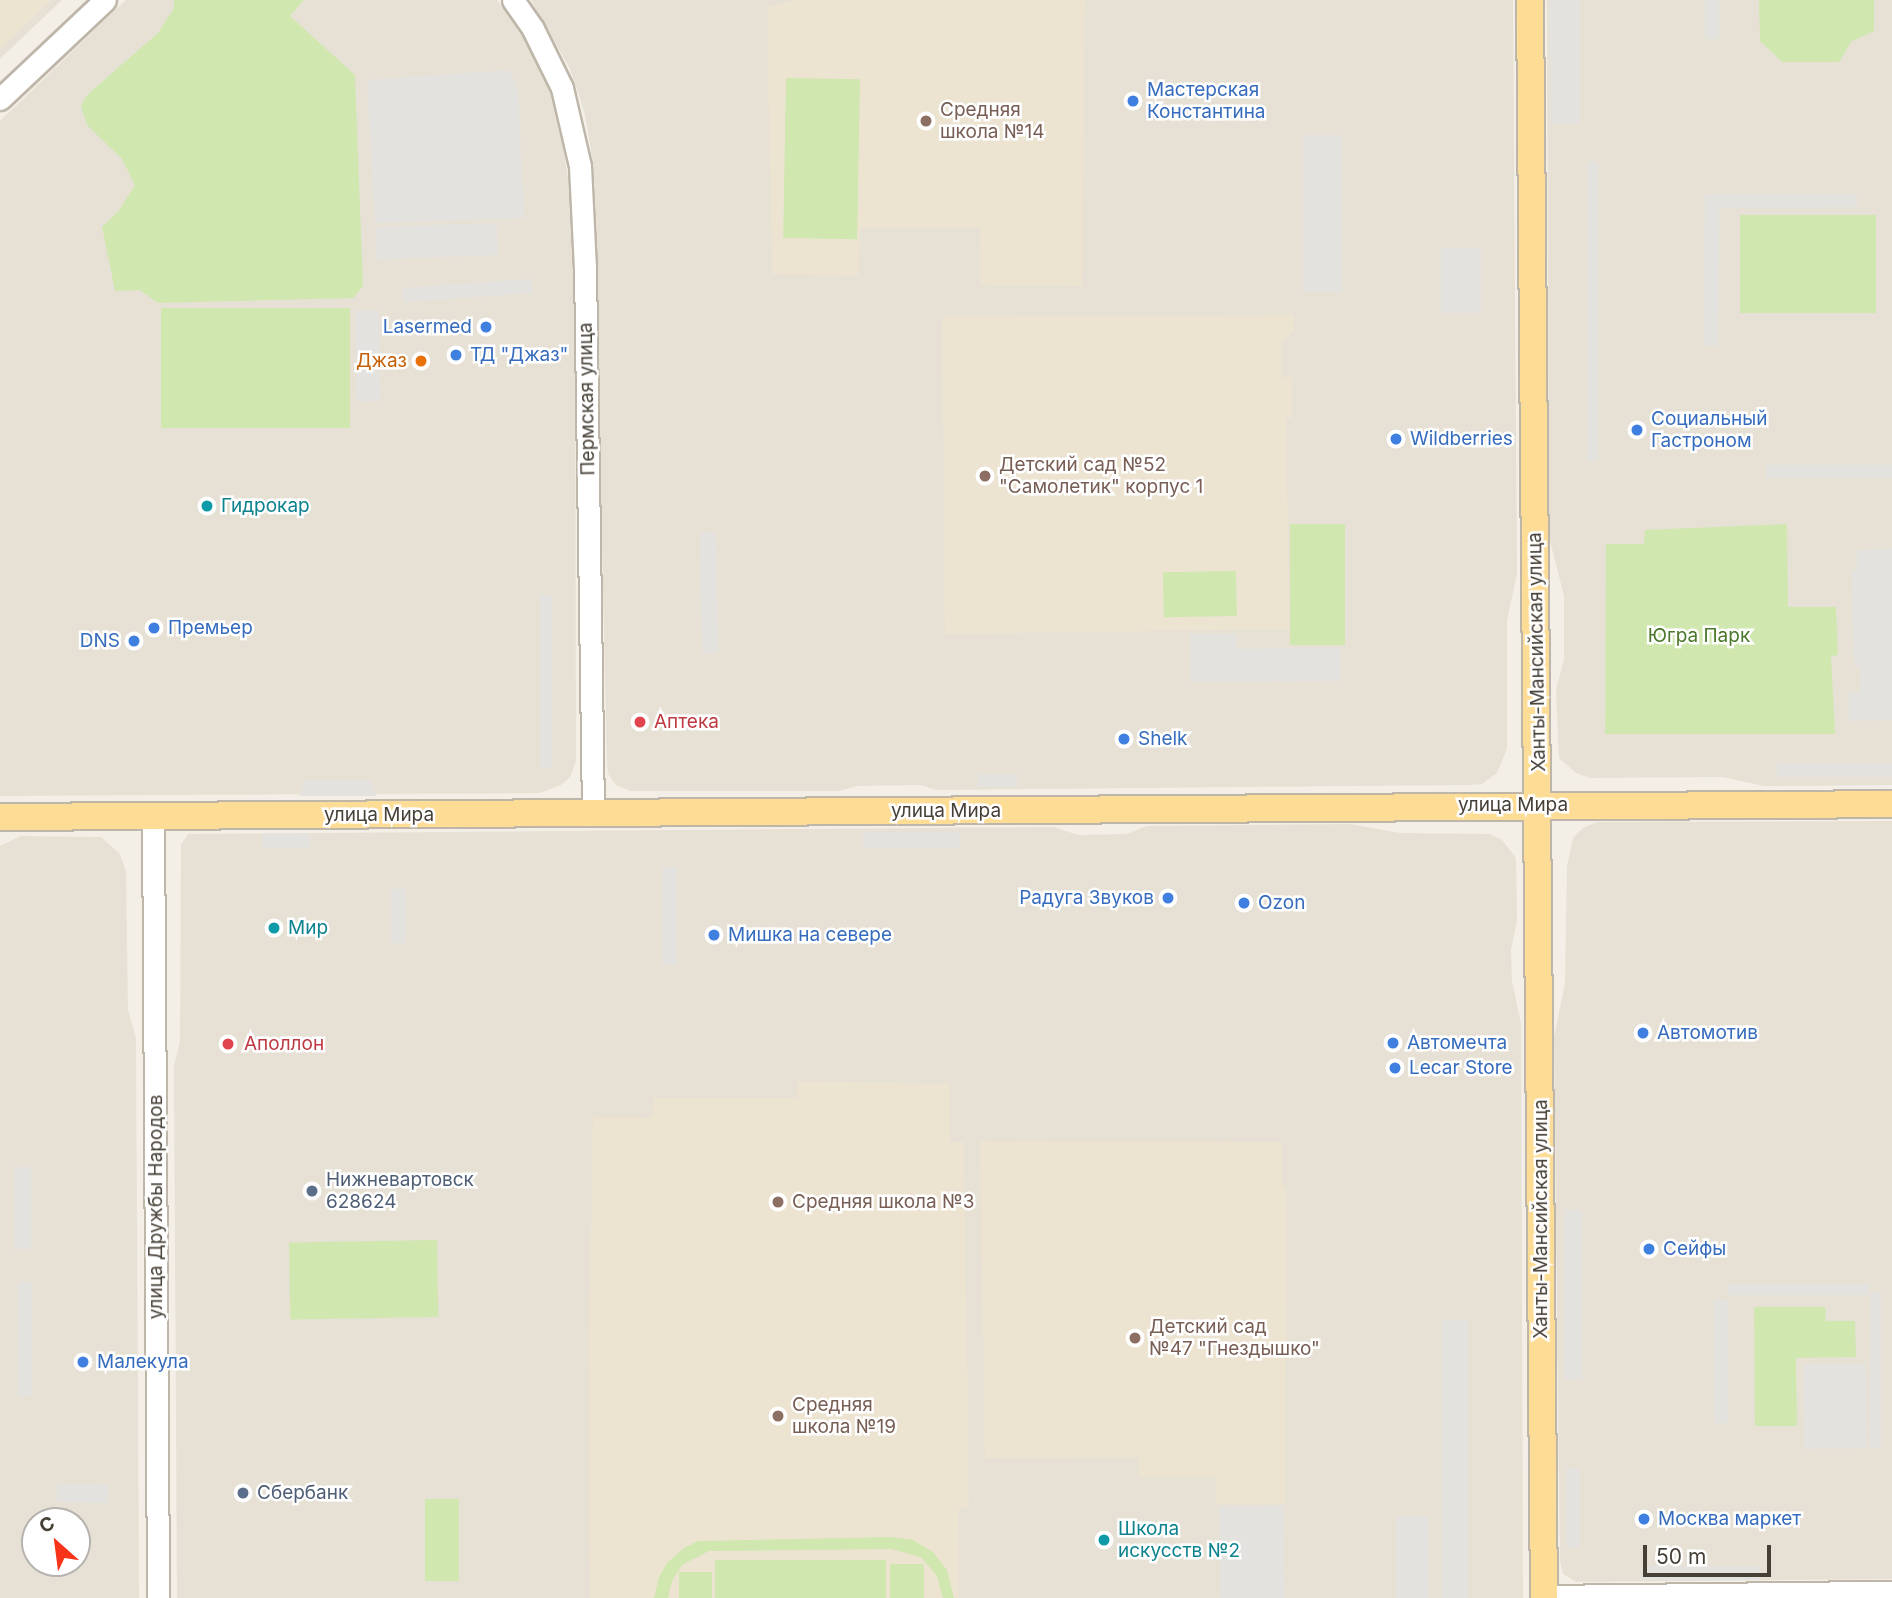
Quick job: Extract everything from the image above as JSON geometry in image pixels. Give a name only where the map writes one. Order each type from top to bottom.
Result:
[{"type":"main road","name":"Ханты-Мансийская улица","points":[[1530,0],[1544,1597]]},
{"type":"main road","name":"улица Мира","points":[[0,817],[1892,804]]},
{"type":"street","points":[[0,99],[105,0]]},
{"type":"street","name":"Пермская улица","points":[[513,0],[533,29],[562,88],[580,166],[585,267],[593,814]]},
{"type":"street","name":"улица Дружбы Народов","points":[[153,817],[158,1598]]},
{"type":"street","points":[[1544,1597],[1892,1592]]},
{"type":"shaded area","points":[[0,0],[62,0],[0,59]]},
{"type":"shaded area","points":[[0,0],[52,0],[0,49]]},
{"type":"shaded area","points":[[126,0],[497,0],[528,45],[546,79],[558,114],[575,224],[576,761],[570,777],[561,785],[540,793],[0,796],[0,121]]},
{"type":"shaded area","points":[[531,0],[1513,0],[1517,573],[1507,621],[1507,749],[1497,773],[1482,784],[1470,785],[936,790],[920,785],[857,786],[839,791],[631,791],[616,785],[608,774],[607,761],[593,163],[585,114],[570,69]]},
{"type":"shaded area","name":"Средняя школа №14","points":[[795,0],[1085,0],[1082,286],[981,285],[980,228],[860,228],[858,276],[772,274],[767,7]]},
{"type":"shaded area","points":[[1547,0],[1892,0],[1892,785],[1764,786],[1723,777],[1590,778],[1576,773],[1559,758],[1556,690],[1564,659],[1564,596],[1549,537]]},
{"type":"shaded area","points":[[1550,0],[1580,0],[1580,123],[1550,123]]},
{"type":"shaded area","points":[[1705,0],[1719,0],[1719,39],[1705,39]]},
{"type":"shaded area","points":[[509,70],[518,90],[524,218],[375,223],[367,80]]},
{"type":"shaded area","points":[[1303,135],[1342,135],[1342,292],[1303,292]]},
{"type":"shaded area","points":[[1587,162],[1598,162],[1598,461],[1587,461]]},
{"type":"shaded area","points":[[1705,194],[1857,194],[1857,207],[1719,208],[1718,346],[1704,346]]},
{"type":"shaded area","points":[[497,223],[498,255],[376,259],[375,227]]},
{"type":"shaded area","points":[[1441,248],[1481,248],[1481,313],[1441,313]]},
{"type":"shaded area","points":[[531,279],[532,293],[403,302],[402,288]]},
{"type":"shaded area","points":[[355,310],[379,310],[381,401],[357,401]]},
{"type":"shaded area","points":[[1294,315],[1294,331],[1281,342],[1281,377],[1292,377],[1292,418],[1286,418],[1289,629],[945,634],[942,317]]},
{"type":"shaded area","points":[[1766,465],[1892,465],[1892,478],[1766,478]]},
{"type":"shaded area","points":[[700,532],[716,532],[718,653],[702,653]]},
{"type":"shaded area","points":[[1892,549],[1892,720],[1849,721],[1849,693],[1860,692],[1860,667],[1854,667],[1852,571],[1857,571],[1857,550]]},
{"type":"shaded area","points":[[540,595],[552,595],[552,768],[540,768]]},
{"type":"shaded area","points":[[1190,634],[1236,634],[1237,649],[1341,648],[1341,681],[1190,682]]},
{"type":"shaded area","points":[[1777,763],[1892,763],[1892,777],[1777,777]]},
{"type":"shaded area","points":[[978,774],[1017,774],[1017,787],[978,787]]},
{"type":"shaded area","points":[[305,780],[370,780],[376,796],[299,796]]},
{"type":"shaded area","points":[[1892,821],[1892,1579],[1576,1582],[1563,1574],[1560,1561],[1554,1037],[1565,983],[1567,866],[1573,838],[1583,828],[1597,822]]},
{"type":"shaded area","points":[[1349,824],[1401,833],[1490,834],[1502,840],[1516,858],[1517,920],[1511,950],[1512,981],[1521,1023],[1523,1598],[177,1598],[174,1066],[180,1041],[181,845],[188,834],[1054,827],[1078,835],[1126,834],[1147,826]]},
{"type":"shaded area","points":[[863,832],[960,832],[960,848],[863,848]]},
{"type":"shaded area","points":[[262,834],[310,834],[310,848],[262,848]]},
{"type":"shaded area","points":[[21,836],[101,837],[120,854],[126,872],[128,1009],[136,1039],[139,1598],[0,1598],[0,846]]},
{"type":"shaded area","points":[[662,867],[677,867],[677,965],[662,965]]},
{"type":"shaded area","points":[[391,889],[406,889],[406,943],[391,943]]},
{"type":"shaded area","points":[[798,1081],[950,1084],[950,1142],[964,1142],[969,1508],[958,1509],[959,1598],[590,1598],[589,1339],[593,1117],[652,1118],[654,1098],[797,1098]]},
{"type":"shaded area","name":"Детский сад №47 \"Гнездышко\"","points":[[980,1141],[1282,1142],[1282,1184],[1286,1189],[1287,1220],[1285,1504],[1216,1504],[1215,1477],[1139,1477],[1138,1457],[985,1458]]},
{"type":"shaded area","points":[[14,1167],[31,1167],[31,1249],[14,1249]]},
{"type":"shaded area","points":[[1565,1210],[1582,1210],[1582,1379],[1565,1379]]},
{"type":"shaded area","points":[[18,1282],[32,1282],[32,1396],[18,1396]]},
{"type":"shaded area","points":[[1728,1284],[1869,1284],[1869,1295],[1728,1295]]},
{"type":"shaded area","points":[[1870,1293],[1881,1293],[1881,1448],[1870,1448]]},
{"type":"shaded area","points":[[1714,1300],[1728,1300],[1728,1423],[1714,1423]]},
{"type":"shaded area","points":[[1442,1320],[1468,1320],[1468,1598],[1442,1598]]},
{"type":"shaded area","points":[[1866,1364],[1867,1448],[1804,1449],[1803,1365]]},
{"type":"shaded area","points":[[1566,1468],[1580,1468],[1580,1547],[1566,1547]]},
{"type":"shaded area","points":[[57,1484],[109,1485],[109,1503],[57,1502]]},
{"type":"shaded area","points":[[1283,1506],[1285,1598],[1221,1598],[1219,1507]]},
{"type":"shaded area","points":[[1396,1517],[1429,1517],[1429,1598],[1396,1598]]},
{"type":"shaded area","points":[[1641,1566],[1761,1566],[1761,1580],[1641,1580]]},
{"type":"green space","points":[[174,0],[304,0],[290,16],[355,75],[363,286],[353,298],[158,303],[140,290],[115,291],[102,227],[118,212],[135,185],[122,159],[87,125],[81,106],[88,94],[158,33],[174,8]]},
{"type":"green space","points":[[1759,0],[1874,0],[1874,31],[1852,41],[1839,62],[1782,62],[1760,41]]},
{"type":"green space","points":[[786,78],[860,79],[857,239],[783,238]]},
{"type":"green space","points":[[1740,215],[1876,215],[1876,313],[1740,313]]},
{"type":"green space","points":[[161,308],[350,308],[350,428],[161,428]]},
{"type":"green space","points":[[1290,524],[1345,524],[1345,645],[1290,645]]},
{"type":"green space","name":"Югра Парк","points":[[1787,524],[1788,607],[1836,607],[1838,655],[1831,656],[1835,734],[1605,734],[1606,544],[1644,544],[1645,530]]},
{"type":"green space","points":[[1236,571],[1237,616],[1164,617],[1163,572]]},
{"type":"green space","points":[[437,1240],[438,1317],[290,1320],[289,1243]]},
{"type":"green space","points":[[1754,1307],[1825,1307],[1826,1321],[1855,1321],[1856,1357],[1796,1358],[1797,1426],[1755,1426]]},
{"type":"green space","points":[[425,1499],[459,1499],[459,1581],[425,1581]]},
{"type":"green space","points":[[890,1537],[913,1540],[933,1552],[947,1570],[954,1598],[943,1598],[937,1576],[921,1557],[891,1549],[709,1551],[682,1565],[672,1581],[668,1598],[654,1598],[659,1577],[667,1563],[684,1548],[698,1541]]},
{"type":"green space","points":[[715,1560],[886,1560],[886,1598],[715,1598]]},
{"type":"green space","points":[[890,1564],[924,1564],[924,1598],[890,1598]]},
{"type":"green space","points":[[679,1572],[712,1572],[712,1598],[679,1598]]},
{"type":"place","name":"Мастерская Константина","points":[[1133,101]]},
{"type":"place","name":"Средняя школа №14","points":[[926,121]]},
{"type":"place","name":"Lasermed","points":[[486,327]]},
{"type":"place","name":"ТД \"Джаз\"","points":[[456,355]]},
{"type":"place","name":"Джаз","points":[[421,361]]},
{"type":"place","name":"Социальный Гастроном","points":[[1637,430]]},
{"type":"place","name":"Wildberries","points":[[1396,439]]},
{"type":"place","name":"Детский сад №52 \"Самолетик\" корпус 1","points":[[985,476]]},
{"type":"place","name":"Гидрокар","points":[[207,506]]},
{"type":"place","name":"Премьер","points":[[154,628]]},
{"type":"place","name":"DNS","points":[[134,641]]},
{"type":"place","name":"Аптека","points":[[640,722]]},
{"type":"place","name":"Shelk","points":[[1124,739]]},
{"type":"place","name":"Радуга Звуков","points":[[1168,898]]},
{"type":"place","name":"Ozon","points":[[1244,903]]},
{"type":"place","name":"Мир","points":[[274,928]]},
{"type":"place","name":"Мишка на севере","points":[[714,935]]},
{"type":"place","name":"Автомотив","points":[[1643,1033]]},
{"type":"place","name":"Автомечта","points":[[1393,1043]]},
{"type":"place","name":"Аполлон","points":[[228,1044]]},
{"type":"place","name":"Lecar Store","points":[[1395,1068]]},
{"type":"place","name":"Нижневартовск 628624","points":[[312,1191]]},
{"type":"place","name":"Средняя школа №3","points":[[778,1202]]},
{"type":"place","name":"Сейфы","points":[[1649,1249]]},
{"type":"place","name":"Детский сад №47 \"Гнездышко\"","points":[[1135,1338]]},
{"type":"place","name":"Малекула","points":[[83,1362]]},
{"type":"place","name":"Средняя школа №19","points":[[778,1416]]},
{"type":"place","name":"Сбербанк","points":[[243,1493]]},
{"type":"place","name":"Москва маркет","points":[[1644,1519]]},
{"type":"place","name":"Школа искусств №2","points":[[1104,1540]]}]
